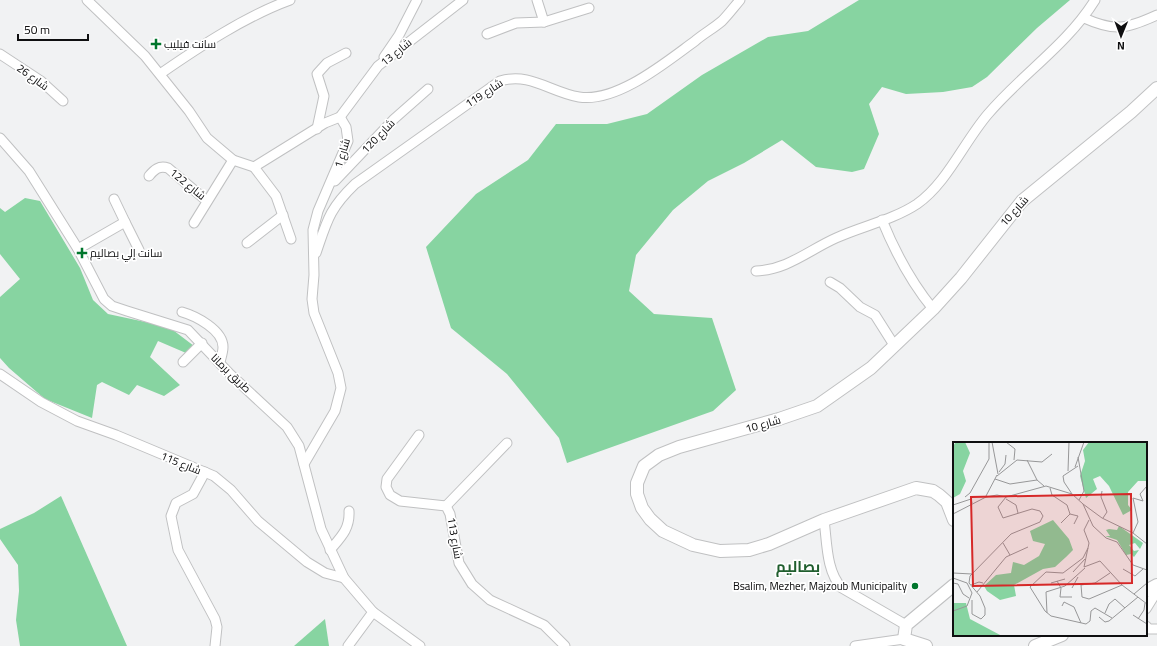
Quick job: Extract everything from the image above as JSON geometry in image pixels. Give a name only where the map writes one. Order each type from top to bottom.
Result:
[{"type":"main road","name":"شارع 10","points":[[953,517],[947,502],[933,491],[916,488],[824,520],[769,544],[749,550],[720,551],[693,546],[663,531],[650,519],[637,494],[637,483],[644,466],[659,455],[679,447],[779,419],[817,406],[871,368],[932,309],[961,278],[1022,201],[1157,88]]},
{"type":"main road","points":[[1147,590],[1157,585]]},
{"type":"main road","points":[[926,646],[904,639],[906,626],[953,586]]},
{"type":"main road","points":[[1036,646],[1054,640]]},
{"type":"street","points":[[88,0],[145,56],[208,138],[233,160],[254,168],[276,196],[291,239]]},
{"type":"street","points":[[160,74],[252,17],[270,7],[290,0]]},
{"type":"street","points":[[378,66],[399,35],[417,0]]},
{"type":"street","name":"شارع 13","points":[[340,117],[378,66],[463,0]]},
{"type":"street","points":[[537,0],[544,22]]},
{"type":"street","name":"شارع 119","points":[[313,260],[329,216],[344,194],[366,176],[500,81],[510,78],[524,78],[570,95],[582,97],[608,94],[622,89],[653,71],[722,21],[740,0]]},
{"type":"street","points":[[756,271],[779,268],[833,239],[898,214],[917,204],[932,190],[986,116],[1004,96],[1068,36],[1084,18],[1095,0]]},
{"type":"street","points":[[487,34],[516,23],[544,22],[589,8]]},
{"type":"street","points":[[1084,18],[1099,25],[1116,28],[1140,22],[1157,14]]},
{"type":"street","points":[[316,129],[324,96],[317,74],[327,63],[346,53]]},
{"type":"street","name":"شارع 26","points":[[0,54],[41,81],[63,101]]},
{"type":"street","name":"شارع 120","points":[[331,184],[394,119],[428,89]]},
{"type":"street","points":[[254,168],[316,129],[340,117]]},
{"type":"street","name":"شارع 1","points":[[304,464],[335,411],[341,388],[338,373],[314,313],[312,299],[313,230],[318,211],[331,184],[348,140],[346,127],[340,117]]},
{"type":"street","name":"طريق برمانا","points":[[0,138],[29,171],[78,249],[97,289],[104,299],[112,306],[188,330],[287,427],[299,446],[321,529],[344,578],[373,612],[420,646]]},
{"type":"street","name":"شارع 122","points":[[149,176],[157,168],[163,166],[168,168],[207,201],[233,160]]},
{"type":"street","points":[[114,199],[139,250]]},
{"type":"street","points":[[194,223],[207,201]]},
{"type":"street","points":[[247,243],[283,215]]},
{"type":"street","points":[[882,220],[893,246],[908,274],[932,309]]},
{"type":"street","points":[[78,249],[125,222]]},
{"type":"street","points":[[830,282],[840,288],[860,307],[875,315],[894,345]]},
{"type":"street","points":[[182,312],[196,316],[219,336],[224,347],[220,362]]},
{"type":"street","points":[[183,362],[202,343]]},
{"type":"street","name":"شارع 115","points":[[0,374],[41,402],[77,421],[116,435],[214,476],[231,490],[258,521],[307,562],[325,573],[344,578]]},
{"type":"street","name":"شارع 113","points":[[419,435],[387,478],[387,492],[393,498],[400,501],[446,506],[450,514],[459,563],[472,584],[490,600],[544,625],[565,646]]},
{"type":"street","points":[[446,506],[507,443]]},
{"type":"street","points":[[205,472],[193,494],[176,503],[171,516],[178,550],[215,619],[217,627],[215,646]]},
{"type":"street","points":[[330,550],[348,529],[350,521],[349,511]]},
{"type":"street","points":[[824,520],[831,569],[835,581],[842,588],[906,626]]},
{"type":"street","points":[[1147,607],[1157,592]]},
{"type":"street","points":[[348,646],[373,612]]},
{"type":"street","points":[[1147,627],[1149,629],[1157,629]]},
{"type":"street","points":[[855,646],[904,639]]},
{"type":"green space","points":[[859,0],[1070,0],[1037,28],[987,77],[972,87],[943,92],[906,94],[882,87],[869,104],[879,134],[864,169],[852,172],[816,167],[782,140],[744,163],[708,181],[673,210],[636,255],[629,291],[654,314],[712,318],[736,390],[713,411],[567,463],[559,438],[507,374],[451,328],[426,247],[476,194],[528,160],[556,124],[607,124],[647,114],[702,75],[768,37],[808,31]]},
{"type":"green space","points":[[25,198],[40,201],[80,268],[93,300],[108,314],[169,327],[194,346],[186,353],[158,341],[150,357],[180,385],[164,396],[137,385],[129,395],[102,382],[97,385],[92,418],[45,399],[9,368],[0,358],[0,297],[20,279],[0,254],[0,208],[5,212]]},
{"type":"green space","points":[[61,496],[127,646],[20,646],[16,620],[19,591],[18,565],[0,539],[0,529],[34,513]]},
{"type":"green space","points":[[325,619],[329,646],[294,646]]},
{"type":"place","name":"سانت فيليب","points":[[156,44]]},
{"type":"place","name":"سانت إلي بصاليم","points":[[82,253]]},
{"type":"place","name":"Bsalim, Mezher, Majzoub Municipality","points":[[915,586]]},
{"type":"district","name":"بصاليم","points":[[798,566]]}]
